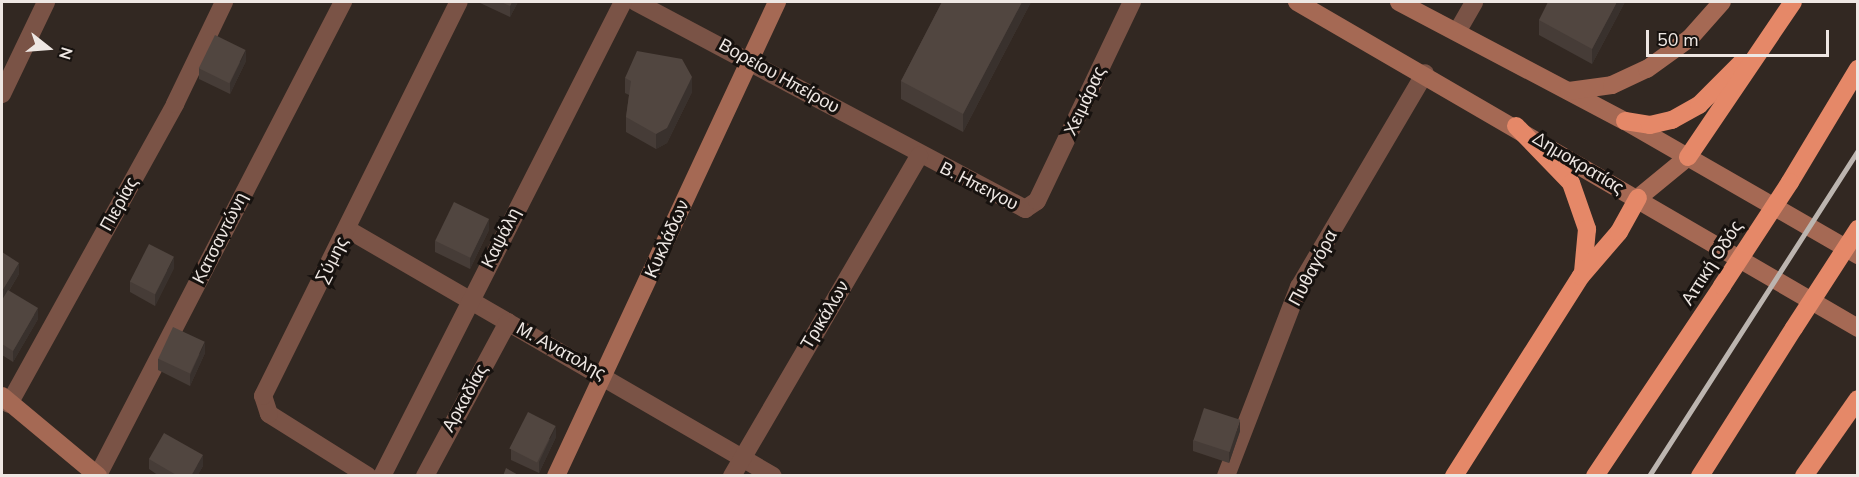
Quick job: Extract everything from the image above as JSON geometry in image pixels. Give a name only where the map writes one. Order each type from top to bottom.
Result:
[{"type":"highway","points":[[1688,157],[1793,2]]},
{"type":"highway","points":[[1625,121],[1662,123],[1699,105],[1766,39]]},
{"type":"highway","name":"Αττική Οδός","points":[[1595,476],[1790,182],[1857,69]]},
{"type":"highway","points":[[1516,126],[1571,183],[1587,229],[1588,253],[1581,276]]},
{"type":"highway","points":[[1454,476],[1581,276],[1619,232],[1638,198]]},
{"type":"highway","points":[[1700,476],[1857,229]]},
{"type":"highway","points":[[1804,476],[1857,399]]},
{"type":"highway","points":[[1833,433],[1857,411]]},
{"type":"main road","name":"Κυκλάδων","points":[[556,476],[606,376],[749,57],[777,2]]},
{"type":"main road","name":"Δημοκρατίας","points":[[1297,2],[1425,73],[1857,328]]},
{"type":"main road","points":[[1399,2],[1566,92],[1625,121],[1857,255]]},
{"type":"main road","points":[[1566,92],[1612,85],[1647,69],[1690,38],[1722,2]]},
{"type":"main road","points":[[1638,198],[1688,157]]},
{"type":"main road","points":[[5,400],[98,475]]},
{"type":"street","points":[[2,92],[46,2]]},
{"type":"street","name":"Πιερίας","points":[[5,400],[175,104],[224,2]]},
{"type":"street","name":"Κατσαντώνη","points":[[98,475],[343,2]]},
{"type":"street","name":"Σύμης","points":[[368,476],[269,414],[263,396],[459,2]]},
{"type":"street","name":"Καψάλη","points":[[382,476],[469,300],[623,2]]},
{"type":"street","name":"Βορείου Ηπείρου","points":[[636,2],[749,57],[919,156]]},
{"type":"street","name":"Χειμάρας","points":[[1037,201],[1132,2]]},
{"type":"street","points":[[1457,32],[1474,2]]},
{"type":"street","name":"Πυθαγόρα","points":[[1226,476],[1299,287],[1425,73]]},
{"type":"street","name":"Β. Ηπειγου","points":[[919,156],[1010,204],[1025,209],[1037,201]]},
{"type":"street","name":"Τρικάλων","points":[[732,476],[741,457],[919,156]]},
{"type":"street","name":"Μ. Ανατολης","points":[[347,229],[507,322],[606,376],[773,476]]},
{"type":"street","name":"Αρκαδίας","points":[[425,476],[507,322]]},
{"type":"building","points":[[942,2],[1022,2],[963,114],[901,81]]},
{"type":"building","points":[[1548,2],[1617,2],[1592,49],[1539,20]]},
{"type":"building","points":[[215,35],[246,50],[229,83],[199,68]]},
{"type":"building","points":[[637,51],[682,59],[692,77],[667,128],[656,134],[626,117],[631,81],[625,78]]},
{"type":"building","points":[[454,202],[489,219],[470,258],[435,241]]},
{"type":"building","points":[[149,244],[174,257],[155,294],[130,281]]},
{"type":"building","points":[[2,252],[19,263],[2,291]]},
{"type":"building","points":[[8,290],[38,308],[13,351],[2,344],[2,300]]},
{"type":"building","points":[[173,327],[205,342],[190,374],[158,359]]},
{"type":"building","points":[[1204,408],[1240,420],[1230,452],[1193,440]]},
{"type":"building","points":[[528,412],[556,426],[537,463],[509,449]]},
{"type":"building","points":[[164,433],[203,455],[191,476],[178,476],[149,459]]},
{"type":"building","points":[[506,468],[520,476],[503,476]]},
{"type":"railway","points":[[1649,476],[1858,151]]}]
